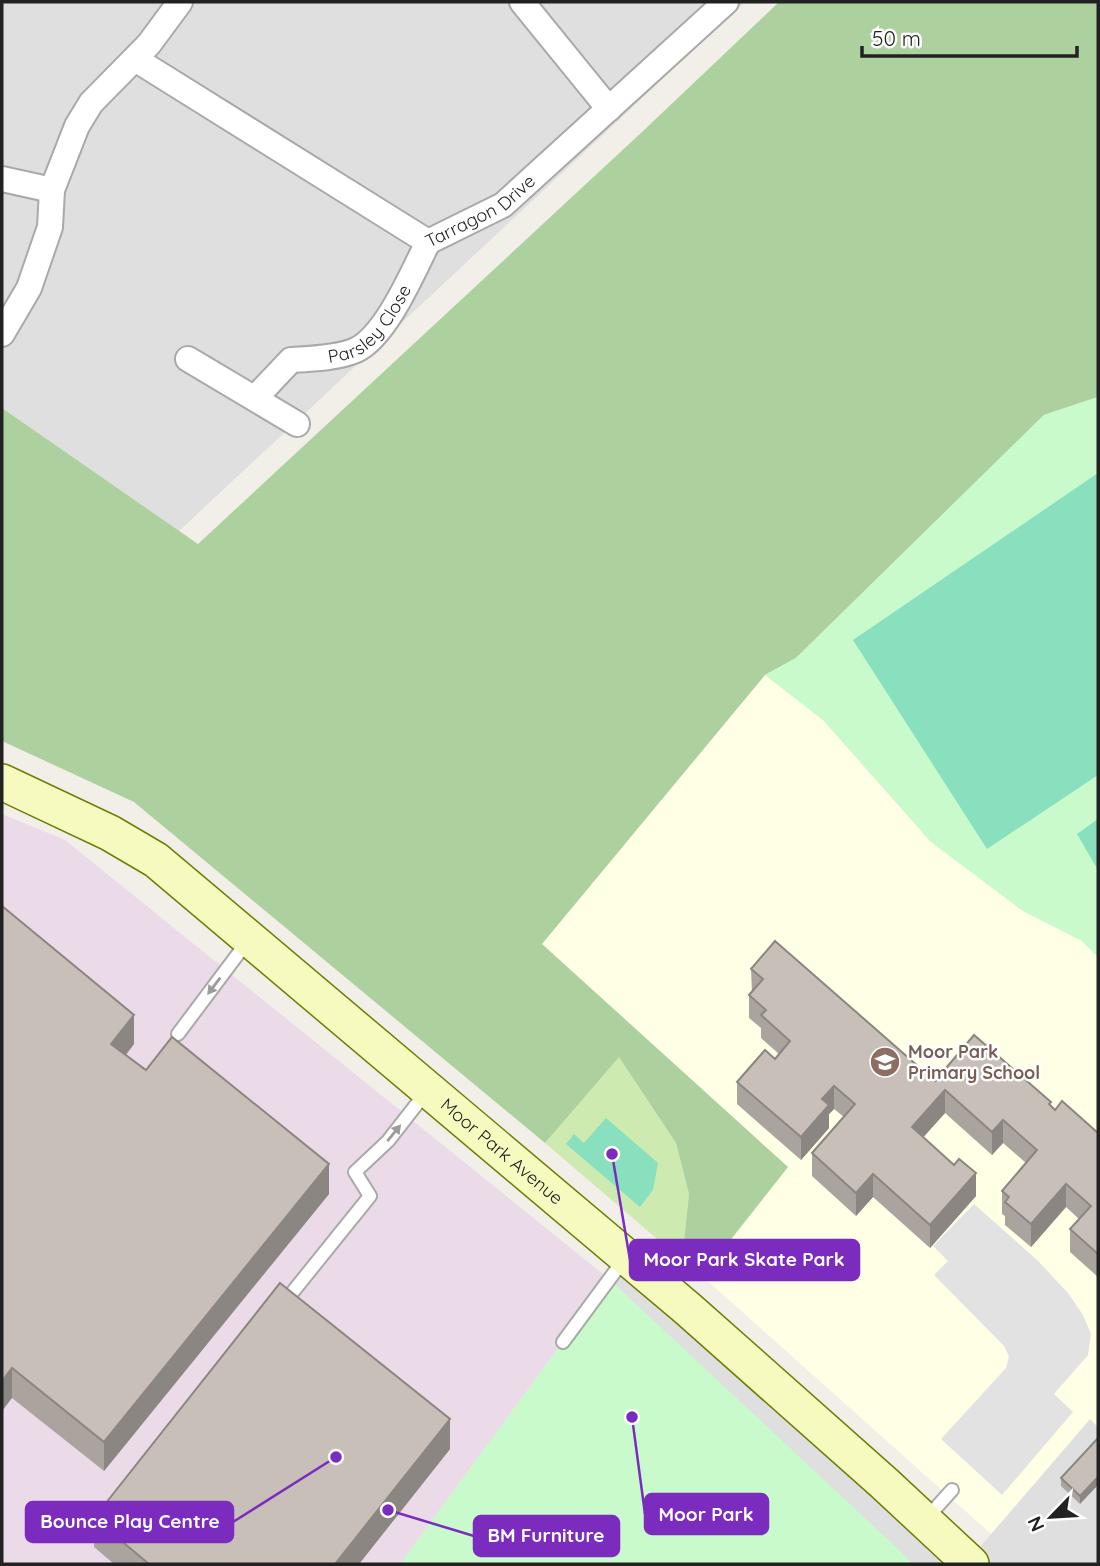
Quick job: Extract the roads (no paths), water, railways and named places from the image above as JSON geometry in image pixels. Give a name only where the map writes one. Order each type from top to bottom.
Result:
[{"type":"street","points":[[2,334],[29,288],[50,227],[52,190],[77,126],[91,103],[135,59],[180,2]]},
{"type":"street","points":[[522,2],[609,109]]},
{"type":"street","name":"Tarragon Drive","points":[[135,59],[428,242],[503,205],[726,2]]},
{"type":"street","points":[[2,179],[52,190]]},
{"type":"street","name":"Parsley Close","points":[[255,398],[291,360],[314,359],[356,350],[385,325],[428,242]]},
{"type":"street","points":[[188,359],[297,424]]},
{"type":"street","name":"Moor Park Avenue","points":[[2,782],[110,833],[156,860],[626,1256],[767,1378],[971,1564]]},
{"type":"lane","points":[[178,1034],[249,939]]},
{"type":"lane","points":[[275,1314],[370,1196],[355,1172],[388,1141],[428,1091]]},
{"type":"lane","points":[[563,1342],[626,1256]]},
{"type":"lane","points":[[925,1521],[952,1490]]},
{"type":"place","name":"Moor Park Primary School","points":[[885,1062]]},
{"type":"place","name":"Moor Park Skate Park","points":[[612,1154]]},
{"type":"place","name":"Moor Park","points":[[632,1417]]},
{"type":"place","name":"Bounce Play Centre","points":[[336,1457]]},
{"type":"place","name":"BM Furniture","points":[[388,1510]]}]
